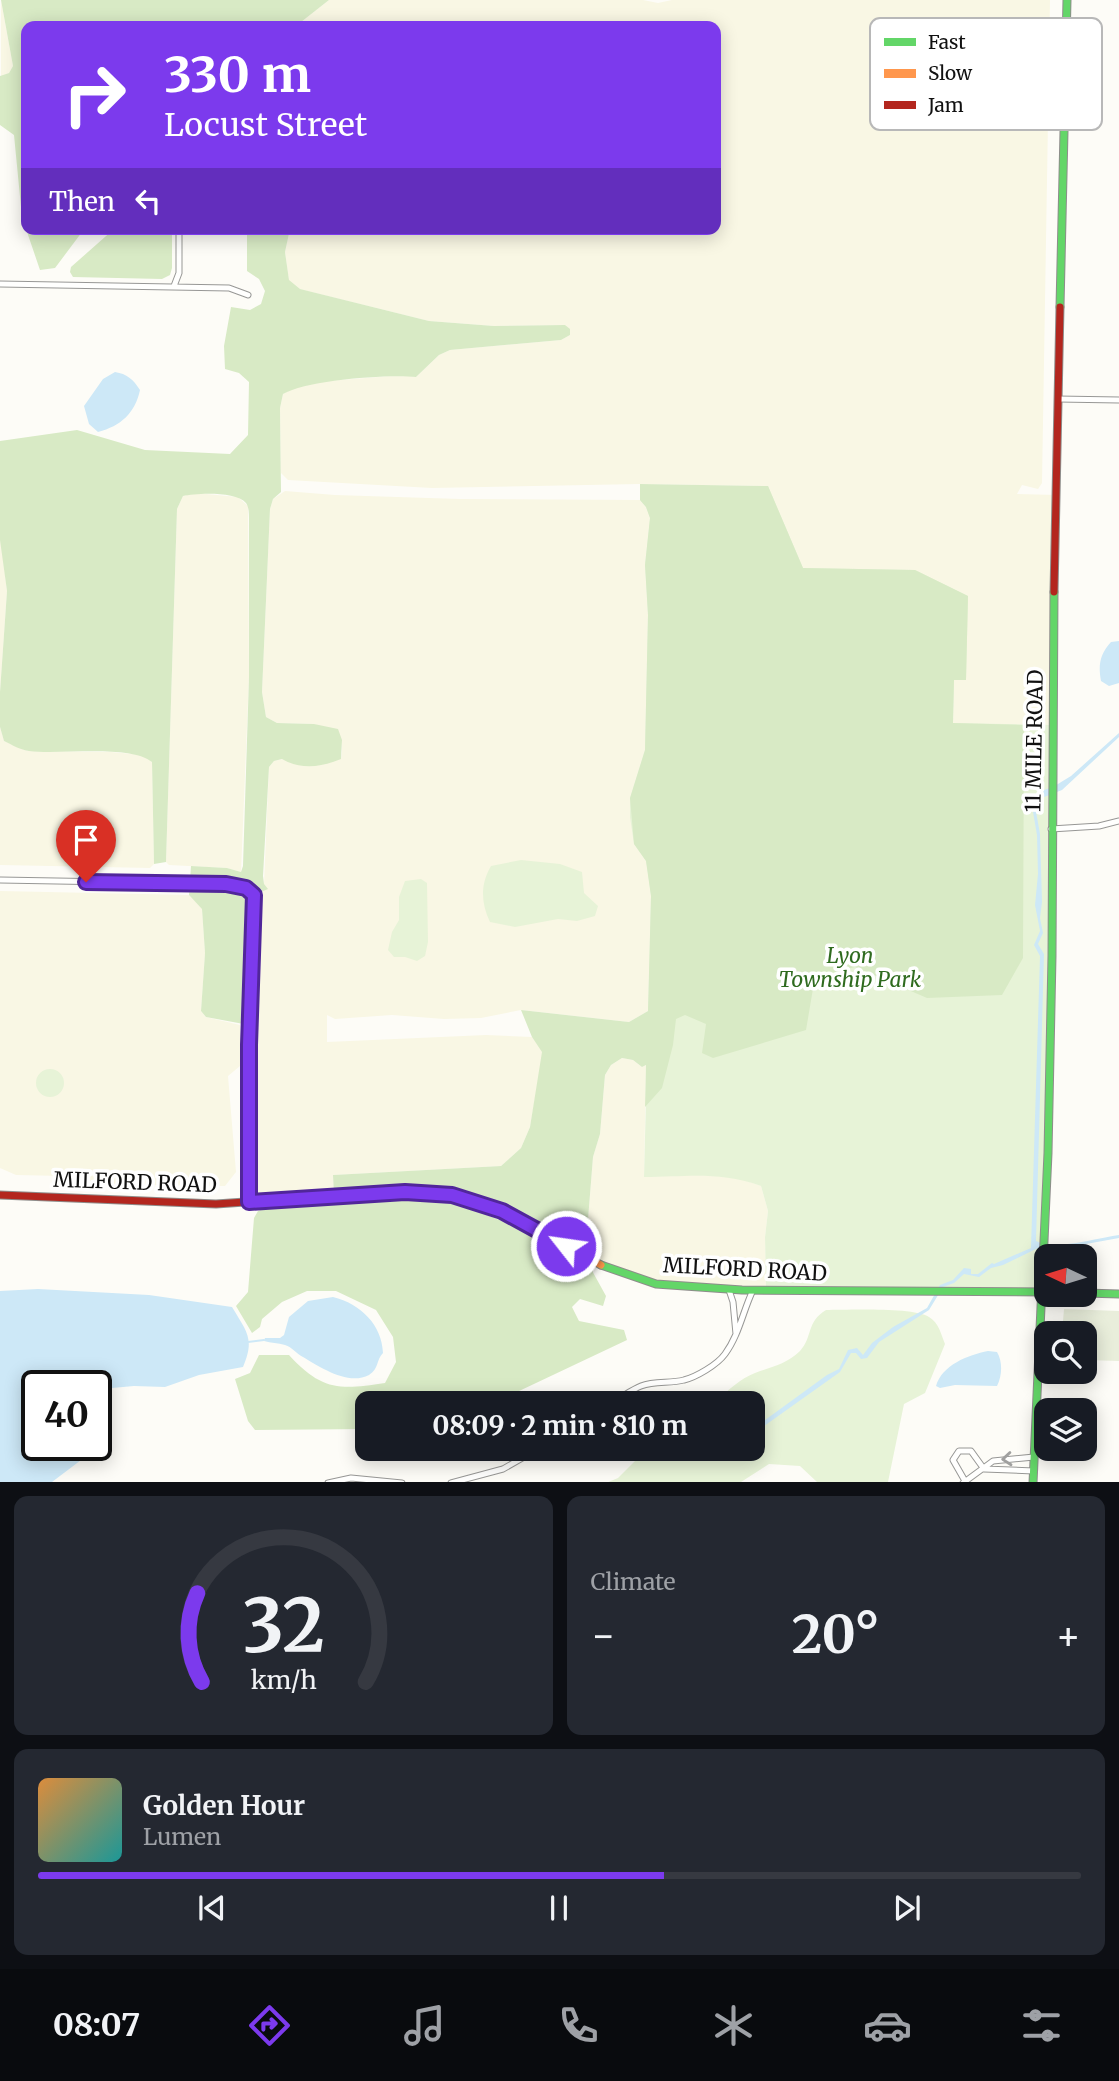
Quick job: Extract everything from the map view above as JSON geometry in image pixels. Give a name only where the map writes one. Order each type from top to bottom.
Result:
[{"type":"street","name":"11 MILE ROAD","points":[[1067,0],[1067,18]]},
{"type":"street","name":"11 MILE ROAD","points":[[1044,1244],[1052,956],[1051,784],[1064,130]]},
{"type":"street","points":[[174,286],[179,273],[179,235]]},
{"type":"street","points":[[0,284],[229,288],[248,295]]},
{"type":"street","points":[[1058,398],[1119,400]]},
{"type":"street","points":[[1051,829],[1099,826],[1119,821]]},
{"type":"street","points":[[0,880],[226,884],[246,888],[254,895],[249,1045],[249,1202]]},
{"type":"street","name":"MILFORD ROAD","points":[[0,1195],[216,1204],[405,1192],[452,1195],[502,1211],[605,1268],[677,1287],[729,1290],[1034,1292]]},
{"type":"street","points":[[729,1290],[736,1334]]},
{"type":"street","points":[[632,1391],[657,1381],[683,1381],[724,1356],[744,1319],[747,1302],[753,1290]]},
{"type":"street","points":[[1097,1293],[1119,1294]]},
{"type":"street","name":"11 MILE ROAD","points":[[1038,1398],[1044,1307]]},
{"type":"street","points":[[984,1469],[971,1451],[959,1451],[953,1460],[964,1482],[984,1469],[993,1461],[1034,1457]]},
{"type":"street","points":[[451,1482],[503,1469],[517,1461]]},
{"type":"street","name":"11 MILE ROAD","points":[[1033,1482],[1034,1461]]},
{"type":"street","points":[[984,1469],[1034,1471]]},
{"type":"street","points":[[328,1482],[351,1478],[402,1482]]},
{"type":"shaded area","points":[[1,0],[13,66],[9,73],[1,76]]},
{"type":"shaded area","points":[[329,0],[643,0],[658,3],[672,0],[1050,0],[1050,18],[870,18],[870,130],[1048,130],[1042,483],[1038,489],[1022,485],[1017,494],[1057,495],[1051,725],[953,724],[954,679],[965,680],[915,570],[803,569],[767,486],[640,484],[432,488],[288,480],[281,473],[280,408],[283,394],[293,388],[327,381],[404,375],[416,377],[439,355],[450,350],[561,340],[570,335],[565,325],[494,326],[429,321],[299,289],[289,281],[285,252],[289,235],[721,235],[721,21],[302,21]]},
{"type":"shaded area","points":[[285,491],[460,499],[640,500],[646,507],[650,518],[645,565],[648,615],[645,750],[630,798],[634,844],[646,861],[651,896],[648,1011],[629,1022],[521,1010],[481,1018],[444,1019],[392,1015],[335,1019],[327,1015],[327,1042],[486,1035],[532,1037],[543,1052],[530,1127],[521,1148],[501,1166],[333,1175],[334,1197],[249,1202],[254,895],[264,884],[269,767],[274,761],[283,759],[341,759],[342,752],[342,740],[314,724],[277,723],[266,717],[262,692],[270,509],[273,499]]},
{"type":"shaded area","points":[[196,493],[238,497],[248,506],[249,677],[241,872],[227,868],[169,865],[166,862],[177,509],[183,496]]},
{"type":"shaded area","points":[[0,533],[7,591],[0,692]]},
{"type":"shaded area","points":[[0,727],[4,741],[27,751],[111,752],[144,755],[152,762],[154,864],[150,868],[0,865]]},
{"type":"shaded area","points":[[0,891],[189,895],[202,908],[205,953],[201,1011],[206,1017],[240,1025],[240,1066],[228,1076],[236,1172],[225,1186],[78,1184],[63,1176],[16,1175],[0,1168]]},
{"type":"shaded area","points":[[622,1058],[633,1060],[642,1067],[646,1065],[644,1177],[704,1174],[739,1178],[761,1186],[768,1211],[765,1237],[766,1290],[656,1284],[585,1257],[593,1157],[600,1134],[605,1075],[611,1065]]},
{"type":"green space","points":[[1,0],[329,0],[302,21],[21,21],[21,207],[14,135],[0,125],[0,76],[9,73],[13,66]]},
{"type":"green space","points":[[28,235],[80,235],[55,268],[40,270]]},
{"type":"green space","points":[[107,235],[172,235],[172,268],[170,275],[162,279],[73,277],[71,267]]},
{"type":"green space","points":[[247,235],[289,235],[285,252],[289,280],[300,289],[429,321],[494,326],[565,325],[570,329],[570,335],[561,340],[450,350],[439,355],[416,377],[348,379],[310,385],[283,394],[280,408],[281,492],[273,499],[270,509],[262,692],[266,717],[277,723],[314,724],[338,729],[342,740],[341,759],[312,766],[297,765],[282,759],[274,761],[269,767],[263,876],[268,889],[254,895],[249,1025],[206,1017],[201,1011],[205,953],[202,909],[189,895],[191,866],[227,868],[241,872],[243,866],[249,677],[249,518],[246,503],[234,496],[197,494],[183,496],[177,509],[166,862],[154,864],[152,762],[128,753],[26,750],[4,741],[0,727],[7,591],[0,540],[0,441],[77,430],[145,450],[230,454],[248,435],[249,382],[239,373],[225,369],[224,346],[231,307],[250,310],[261,304],[265,291],[259,279],[247,271]]},
{"type":"green space","name":"Lyon Township Park","points":[[640,484],[768,486],[803,568],[915,570],[968,596],[966,680],[954,680],[953,723],[1024,725],[1023,958],[1002,995],[927,998],[855,967],[815,977],[806,1030],[713,1058],[702,1053],[706,1024],[685,1015],[676,1019],[673,1045],[662,1088],[645,1107],[646,1065],[642,1067],[633,1060],[622,1058],[611,1065],[605,1075],[600,1134],[593,1157],[585,1257],[521,1221],[471,1200],[424,1193],[334,1197],[333,1175],[501,1166],[521,1148],[530,1127],[542,1052],[532,1037],[521,1010],[629,1022],[648,1011],[651,896],[646,861],[634,844],[630,798],[645,750],[648,615],[645,565],[650,518],[640,500]]},
{"type":"green space","name":"Lyon Township Park","points":[[768,486],[803,568],[915,570],[968,596],[966,680],[954,680],[953,723],[1051,725],[1050,1022],[1044,1244],[1034,1244],[1034,1292],[766,1290],[765,1237],[768,1211],[761,1186],[731,1178],[644,1177],[651,896],[646,861],[634,844],[630,817],[630,798],[645,750],[648,615],[645,565],[650,518],[640,500]]},
{"type":"green space","points":[[521,860],[560,864],[582,872],[584,893],[598,906],[595,916],[577,921],[558,919],[515,927],[490,922],[483,894],[487,873],[491,866]]},
{"type":"green space","points":[[421,879],[427,883],[428,942],[425,956],[417,961],[394,957],[388,950],[392,932],[399,920],[399,897],[405,881]]},
{"type":"green space","points":[[50,1069],[60,1073],[64,1083],[60,1093],[50,1097],[40,1093],[36,1083],[40,1073]]},
{"type":"green space","points":[[404,1199],[456,1203],[510,1224],[590,1267],[606,1296],[603,1306],[580,1299],[572,1307],[579,1321],[624,1330],[627,1340],[519,1391],[355,1391],[355,1429],[255,1430],[248,1421],[235,1379],[250,1373],[259,1355],[289,1355],[322,1382],[344,1387],[385,1383],[396,1362],[393,1337],[376,1310],[336,1291],[307,1291],[282,1302],[262,1319],[260,1327],[252,1333],[236,1306],[248,1292],[254,1218],[258,1211],[265,1208]]},
{"type":"green space","points":[[1064,1309],[1119,1311],[1119,1361],[1097,1360],[1097,1321],[1063,1321]]},
{"type":"green space","points":[[826,1310],[909,1312],[929,1317],[939,1329],[945,1344],[925,1393],[904,1404],[888,1482],[817,1482],[800,1466],[769,1464],[741,1482],[608,1482],[618,1478],[635,1461],[765,1461],[765,1391],[728,1391],[745,1378],[784,1362],[800,1351],[815,1320]]},
{"type":"water","points":[[115,372],[135,383],[140,390],[138,398],[126,417],[114,426],[98,432],[89,424],[84,406],[103,379]]},
{"type":"water","points":[[1119,641],[1119,683],[1109,686],[1101,681],[1101,660],[1111,642]]},
{"type":"water","points":[[1119,733],[1119,737],[1062,790],[1039,799],[1035,806],[1040,834],[1040,918],[1043,933],[1038,944],[1044,954],[1036,1241],[1044,1244],[1034,1244],[1034,1250],[991,1268],[979,1277],[964,1274],[954,1283],[943,1287],[929,1310],[879,1342],[867,1358],[861,1359],[856,1353],[851,1353],[840,1372],[765,1425],[765,1420],[839,1369],[848,1350],[857,1348],[863,1355],[872,1343],[893,1327],[927,1308],[940,1285],[953,1280],[964,1268],[971,1269],[971,1274],[978,1274],[992,1263],[1031,1248],[1040,956],[1034,945],[1040,931],[1035,905],[1038,874],[1037,835],[1032,806],[1038,792],[1071,776]]},
{"type":"water","points":[[1119,1235],[1119,1238],[1086,1244],[1065,1244]]},
{"type":"water","points":[[38,1289],[149,1295],[232,1307],[248,1336],[247,1357],[243,1367],[199,1375],[165,1387],[112,1388],[112,1370],[21,1370],[21,1461],[80,1461],[52,1482],[0,1482],[0,1291]]},
{"type":"water","points":[[333,1297],[361,1310],[379,1333],[383,1353],[369,1375],[361,1378],[343,1377],[318,1366],[288,1346],[264,1341],[265,1338],[280,1338],[284,1335],[289,1317],[308,1301]]},
{"type":"water","points":[[988,1351],[997,1352],[1000,1360],[1001,1373],[997,1386],[936,1386],[950,1367],[964,1358]]},
{"type":"waterway","points":[[248,1342],[264,1340]]},
{"type":"traffic: fast","points":[[1067,0],[1067,18]]},
{"type":"traffic: fast","points":[[1060,307],[1064,130]]},
{"type":"traffic: fast","points":[[1033,1482],[1048,1153],[1054,592]]},
{"type":"traffic: fast","points":[[601,1265],[656,1284],[742,1290],[1034,1292]]},
{"type":"traffic: fast","points":[[1097,1293],[1119,1294]]},
{"type":"traffic: slow","points":[[290,1199],[391,1192],[431,1193],[470,1199],[509,1214],[601,1265]]},
{"type":"traffic: jam","points":[[1054,592],[1060,307]]},
{"type":"traffic: jam","points":[[0,1195],[216,1204],[290,1199]]},
{"type":"route","points":[[86,882],[226,884],[246,888],[254,895],[247,1149],[249,1202],[405,1192],[452,1195],[502,1211],[566,1246]]}]
